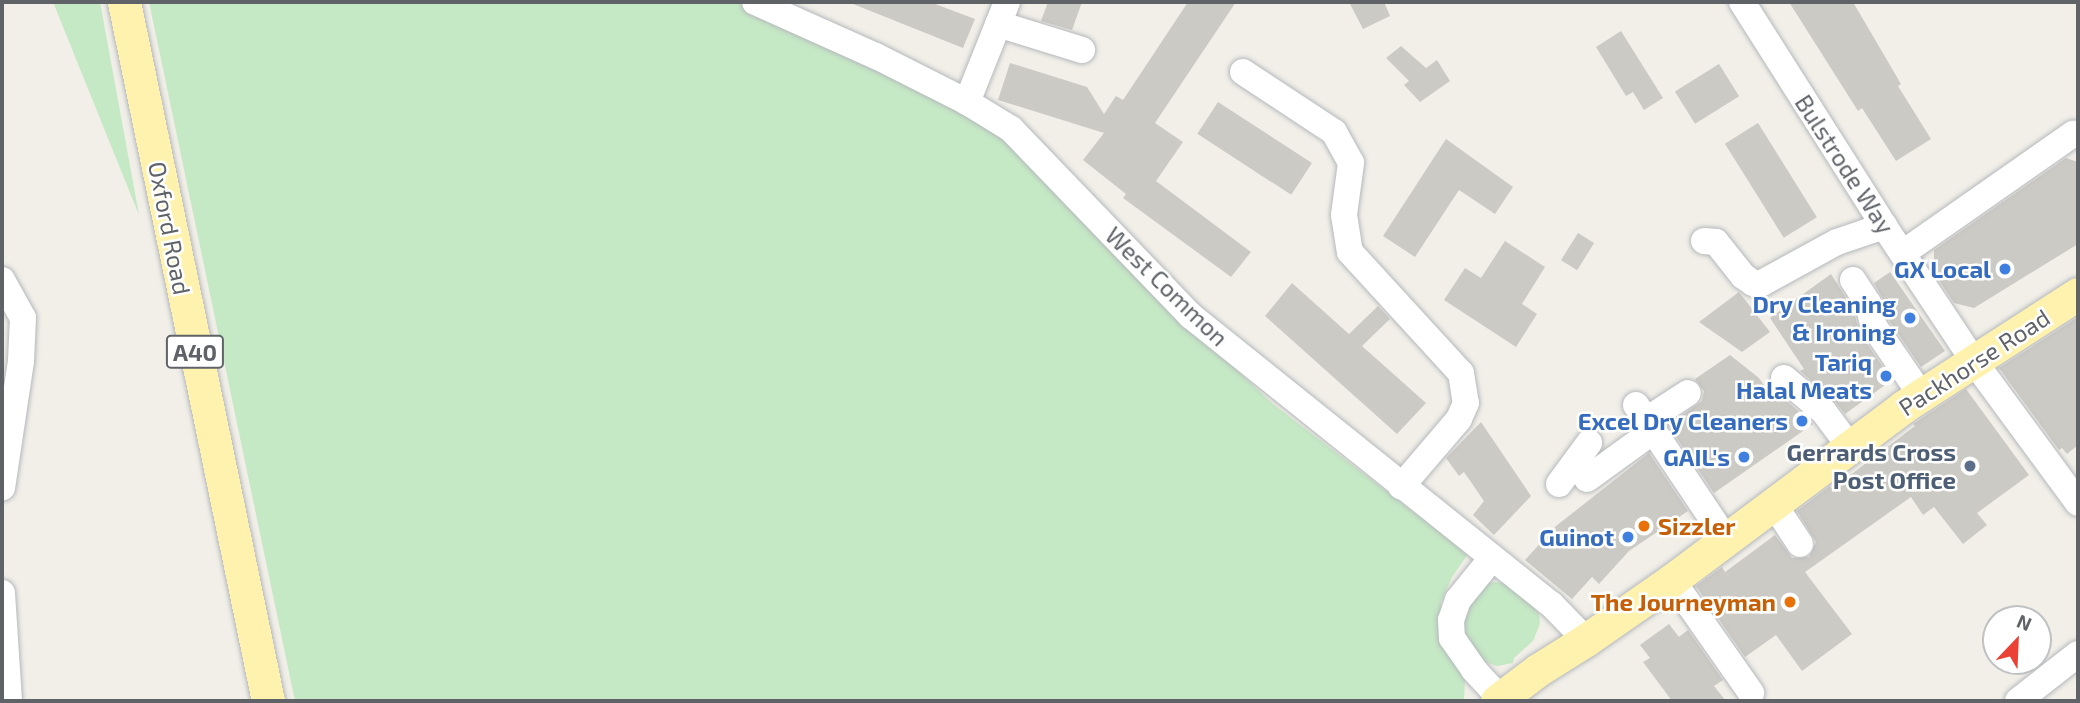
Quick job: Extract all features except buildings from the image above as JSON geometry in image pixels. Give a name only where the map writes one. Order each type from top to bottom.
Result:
[{"type":"main road","name":"Oxford Road","points":[[124,2],[268,701]]},
{"type":"main road","name":"Packhorse Road","points":[[1499,700],[1538,670],[1672,580],[1725,538],[1973,360],[2078,294]]},
{"type":"street","name":"West Common","points":[[755,2],[967,102],[1011,129],[1191,316],[1401,487],[1551,604],[1586,640]]},
{"type":"street","name":"Bulstrode Way","points":[[1742,2],[1884,226],[1973,360],[2075,492]]},
{"type":"street","points":[[967,102],[1002,13],[1082,50]]},
{"type":"street","points":[[1243,72],[1334,132],[1351,163],[1344,215],[1350,252],[1461,373],[1476,402],[1401,487]]},
{"type":"street","points":[[1903,253],[2073,134]]},
{"type":"street","points":[[1704,241],[1716,242],[1742,276],[1753,283],[1762,283],[1837,242],[1884,226]]},
{"type":"street","points":[[2,280],[23,318],[21,360],[2,488]]},
{"type":"street","points":[[1853,280],[1868,303],[1873,325],[1922,396]]},
{"type":"street","points":[[1784,378],[1824,412],[1850,447]]},
{"type":"street","points":[[1587,479],[1644,419],[1688,393]]},
{"type":"street","points":[[1644,419],[1725,538]]},
{"type":"street","points":[[1559,484],[1589,443]]},
{"type":"street","points":[[1773,503],[1800,544]]},
{"type":"street","points":[[1492,558],[1458,600],[1451,620],[1452,638],[1499,700]]},
{"type":"street","points":[[1672,580],[1751,694]]},
{"type":"street","points":[[2,593],[9,701]]},
{"type":"street","points":[[2018,701],[2078,654]]},
{"type":"green space","points":[[53,2],[100,2],[139,215]]},
{"type":"green space","points":[[149,2],[738,2],[787,23],[999,133],[1184,321],[1273,404],[1468,554],[1452,577],[1441,602],[1440,627],[1465,679],[1464,701],[295,701]]},
{"type":"green space","points":[[1506,583],[1528,600],[1539,614],[1540,624],[1533,641],[1514,658],[1513,663],[1497,666],[1479,660],[1465,634],[1462,621],[1467,599],[1486,584]]},
{"type":"place","name":"GX Local","points":[[2005,269]]},
{"type":"place","name":"Dry Cleaning & Ironing","points":[[1910,318]]},
{"type":"place","name":"Tariq Halal Meats","points":[[1886,376]]},
{"type":"place","name":"Excel Dry Cleaners","points":[[1802,421]]},
{"type":"place","name":"GAIL's","points":[[1744,457]]},
{"type":"place","name":"Gerrards Cross Post Office","points":[[1970,466]]},
{"type":"place","name":"Sizzler","points":[[1644,526]]},
{"type":"place","name":"Guinot","points":[[1628,537]]},
{"type":"place","name":"The Journeyman","points":[[1790,602]]}]
